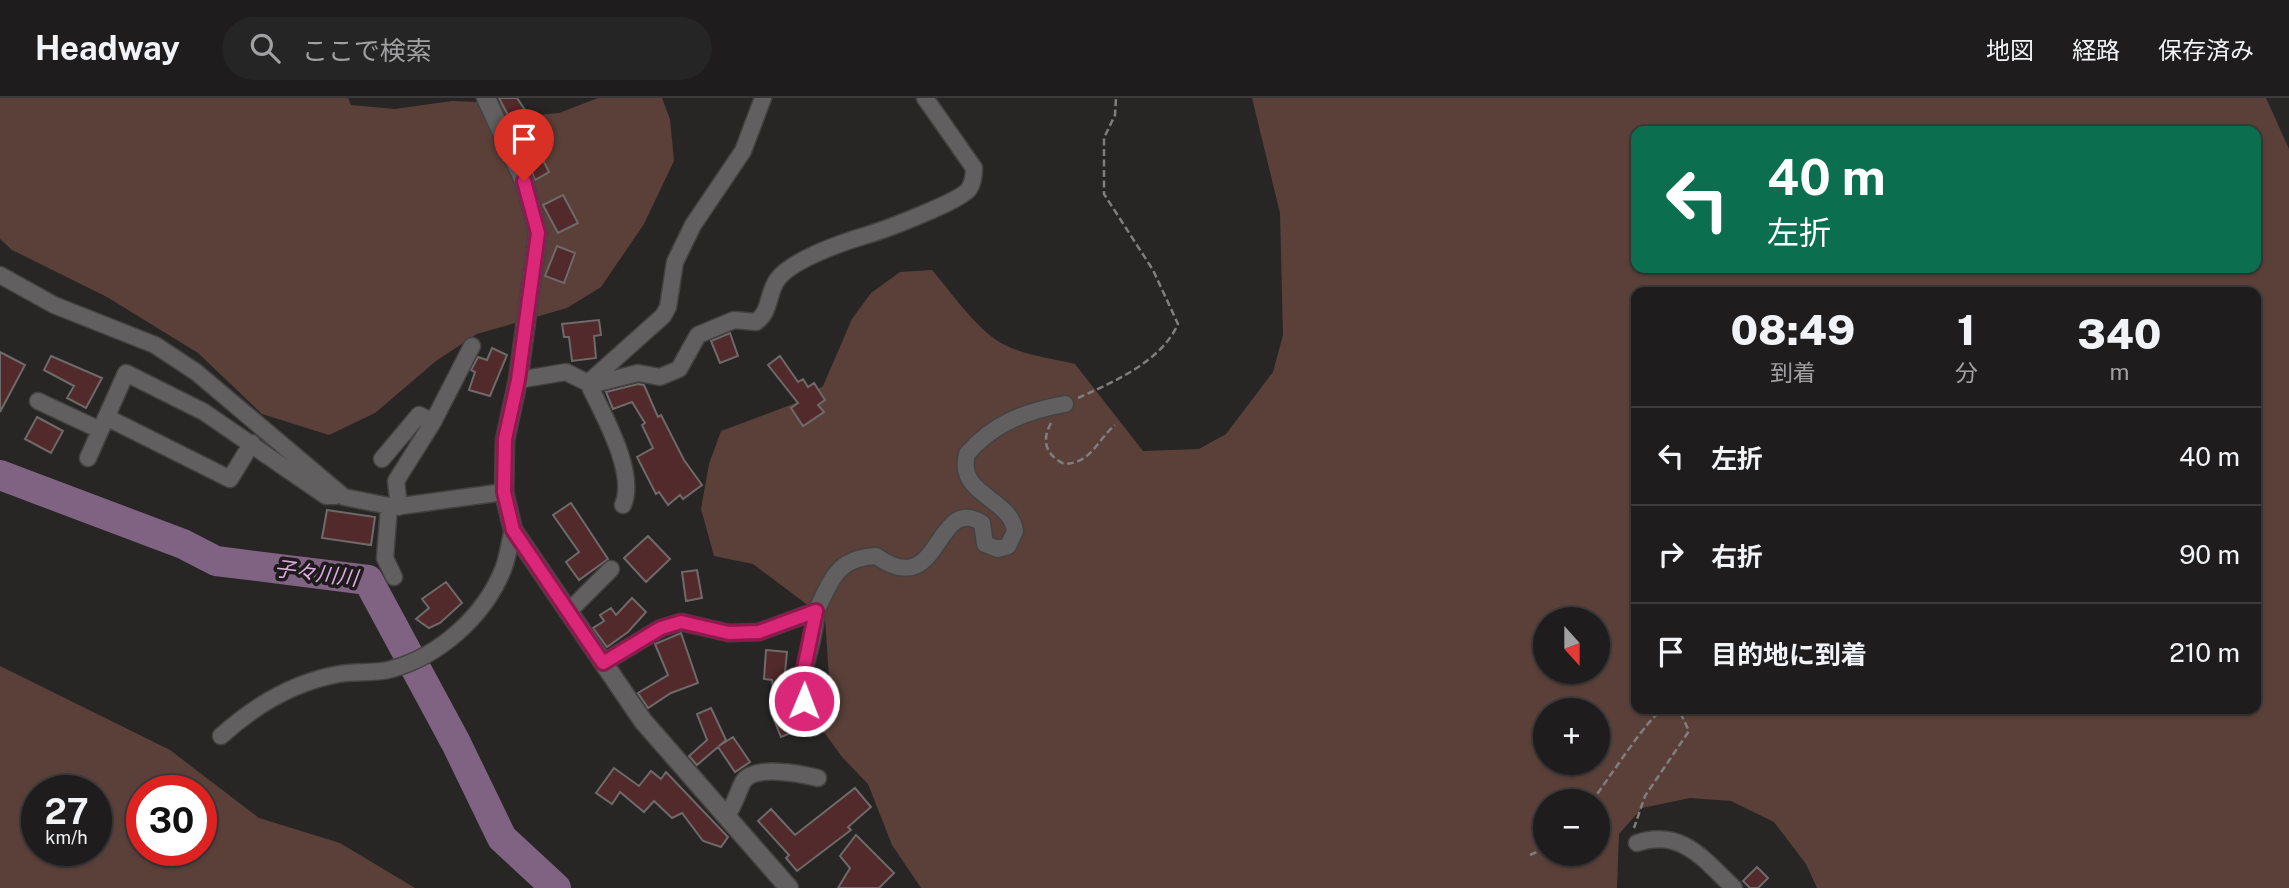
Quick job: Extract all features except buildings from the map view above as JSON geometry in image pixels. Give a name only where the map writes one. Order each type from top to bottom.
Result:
[{"type":"street","points":[[486,98],[524,181],[538,233],[518,380],[505,439],[504,492],[513,530],[643,721],[789,888]]},
{"type":"street","points":[[589,384],[663,316],[668,307],[675,262],[687,237],[743,150],[764,98]]},
{"type":"street","points":[[518,380],[566,372],[589,384],[638,373],[660,377],[679,369],[698,335],[734,320],[756,322],[765,316],[772,290],[789,267],[868,234],[885,231],[899,222],[961,197],[970,189],[974,168],[925,98]]},
{"type":"street","points":[[0,275],[54,305],[155,345],[196,372],[344,497]]},
{"type":"street","points":[[394,577],[385,558],[396,481],[433,422],[472,346]]},
{"type":"street","points":[[88,458],[126,373],[204,412],[326,496],[394,507],[504,492]]},
{"type":"street","points":[[589,384],[627,481],[628,494],[622,505]]},
{"type":"street","points":[[38,401],[103,424],[230,479],[252,443]]},
{"type":"street","points":[[814,721],[804,701],[801,683],[816,611],[836,570],[842,565],[876,556],[896,569],[912,567],[929,555],[942,535],[957,522],[967,518],[982,523],[985,544],[998,549],[1007,545],[1015,531],[1012,520],[975,488],[966,474],[967,454],[990,432],[1029,411],[1065,404]]},
{"type":"street","points":[[382,459],[419,415],[433,422]]},
{"type":"street","points":[[221,736],[241,717],[301,685],[336,675],[390,670],[455,636],[471,620],[502,572],[513,530]]},
{"type":"street","points":[[568,612],[611,569]]},
{"type":"street","points":[[603,663],[661,628],[681,622],[729,633],[759,632],[816,611]]},
{"type":"street","points":[[726,817],[736,803],[744,780],[750,775],[792,771],[818,778]]},
{"type":"street","points":[[1637,843],[1654,837],[1688,845],[1734,888]]},
{"type":"path","points":[[1115,425],[1087,457],[1076,464],[1064,464],[1055,460],[1044,441],[1051,423],[1065,404],[1136,367],[1160,349],[1178,324],[1153,270],[1104,194],[1107,150],[1104,138],[1115,114],[1116,98]]},
{"type":"path","points":[[1601,789],[1626,757],[1648,720],[1657,714]]},
{"type":"path","points":[[1637,843],[1633,830],[1645,796],[1689,731],[1681,714]]},
{"type":"shaded area","points":[[0,98],[348,98],[351,105],[395,109],[452,101],[507,103],[537,115],[559,113],[598,98],[662,98],[670,119],[674,161],[644,224],[601,287],[567,308],[477,334],[436,361],[375,413],[329,435],[262,414],[198,353],[107,297],[12,250],[0,239]]},
{"type":"shaded area","points":[[1252,98],[2266,98],[2289,149],[2289,888],[1817,888],[1806,864],[1774,822],[1731,801],[1690,798],[1642,808],[1619,834],[1617,888],[921,888],[892,845],[868,784],[842,757],[824,732],[829,678],[825,618],[753,564],[714,556],[701,509],[709,464],[721,431],[801,401],[823,386],[852,319],[871,293],[900,272],[932,270],[975,322],[995,339],[1022,352],[1075,364],[1143,451],[1199,449],[1226,434],[1273,372],[1283,335],[1280,213]]},
{"type":"shaded area","points":[[0,666],[170,750],[203,775],[126,775],[126,866],[217,866],[217,786],[259,818],[340,843],[415,888],[0,888]]},
{"type":"waterway","name":"子々川川","points":[[0,475],[183,544],[216,561],[368,580],[456,743],[502,838],[556,888]]},
{"type":"route","points":[[524,181],[538,233],[518,380],[505,439],[504,492],[513,530],[603,663],[661,628],[681,622],[691,622],[703,629],[729,633],[759,632],[772,630],[801,615],[816,611],[801,683],[804,701]]}]
